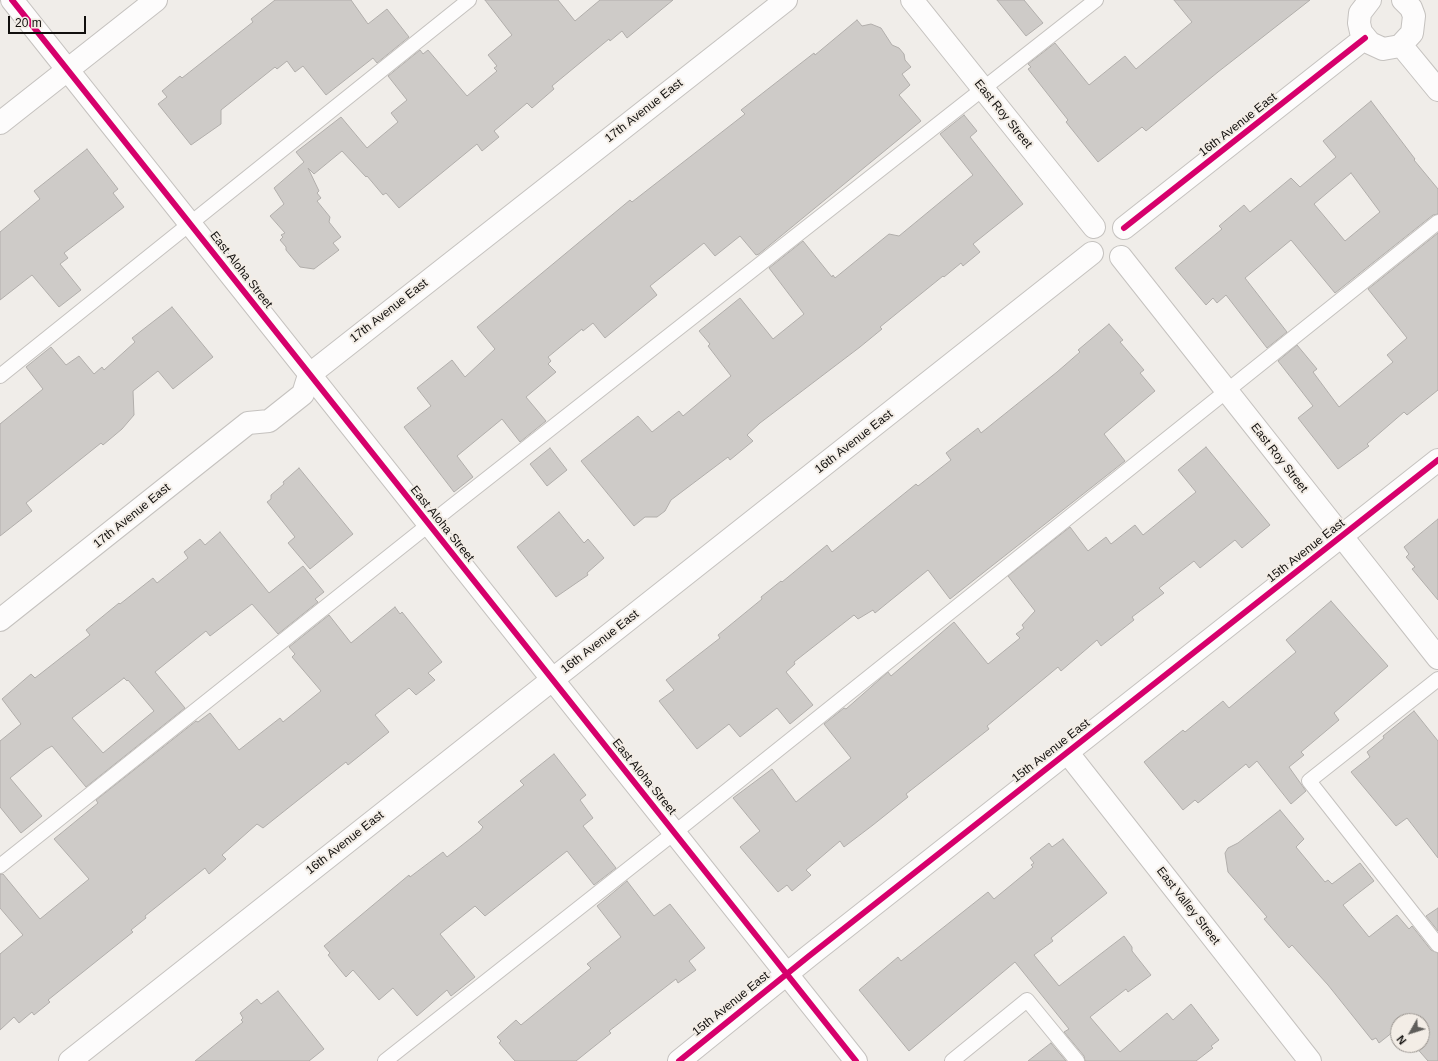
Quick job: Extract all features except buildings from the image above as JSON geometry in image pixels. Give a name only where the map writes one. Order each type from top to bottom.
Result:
[{"type":"street","name":"East Aloha Street","points":[[12,0],[856,1061]]},
{"type":"street","points":[[0,123],[156,0]]},
{"type":"street","name":"17th Avenue East","points":[[0,620],[248,423],[269,422],[303,394],[309,375],[786,0]]},
{"type":"street","name":"East Roy Street","points":[[912,0],[1094,227]]},
{"type":"street","points":[[1369,0],[1365,5],[1360,18],[1361,32],[1374,46],[1383,49],[1392,49],[1401,45],[1412,33],[1414,16],[1408,1]]},
{"type":"street","name":"16th Avenue East","points":[[1124,228],[1365,38]]},
{"type":"street","points":[[1401,45],[1438,90]]},
{"type":"street","points":[[1104,221],[1111,221],[1118,222],[1124,228],[1129,238],[1129,244],[1127,250],[1121,258],[1112,262],[1106,262],[1099,260],[1092,253],[1088,242],[1089,235],[1094,227],[1104,221]]},
{"type":"street","name":"16th Avenue East","points":[[70,1061],[1092,253]]},
{"type":"street","name":"East Roy Street","points":[[1121,258],[1438,658]]},
{"type":"street","name":"15th Avenue East","points":[[679,1061],[787,973],[1438,460]]},
{"type":"street","name":"East Valley Street","points":[[1067,752],[1310,1061]]},
{"type":"lane","points":[[0,376],[469,0]]},
{"type":"lane","points":[[0,866],[429,525],[1096,0]]},
{"type":"lane","points":[[385,1061],[674,833],[1438,222]]},
{"type":"lane","points":[[1438,679],[1309,781],[1438,944]]},
{"type":"lane","points":[[952,1061],[1027,1000],[1077,1061]]},
{"type":"cycle path","points":[[12,0],[856,1061]]},
{"type":"cycle path","points":[[1124,228],[1365,38]]},
{"type":"cycle path","points":[[679,1061],[809,956],[1438,460]]}]
